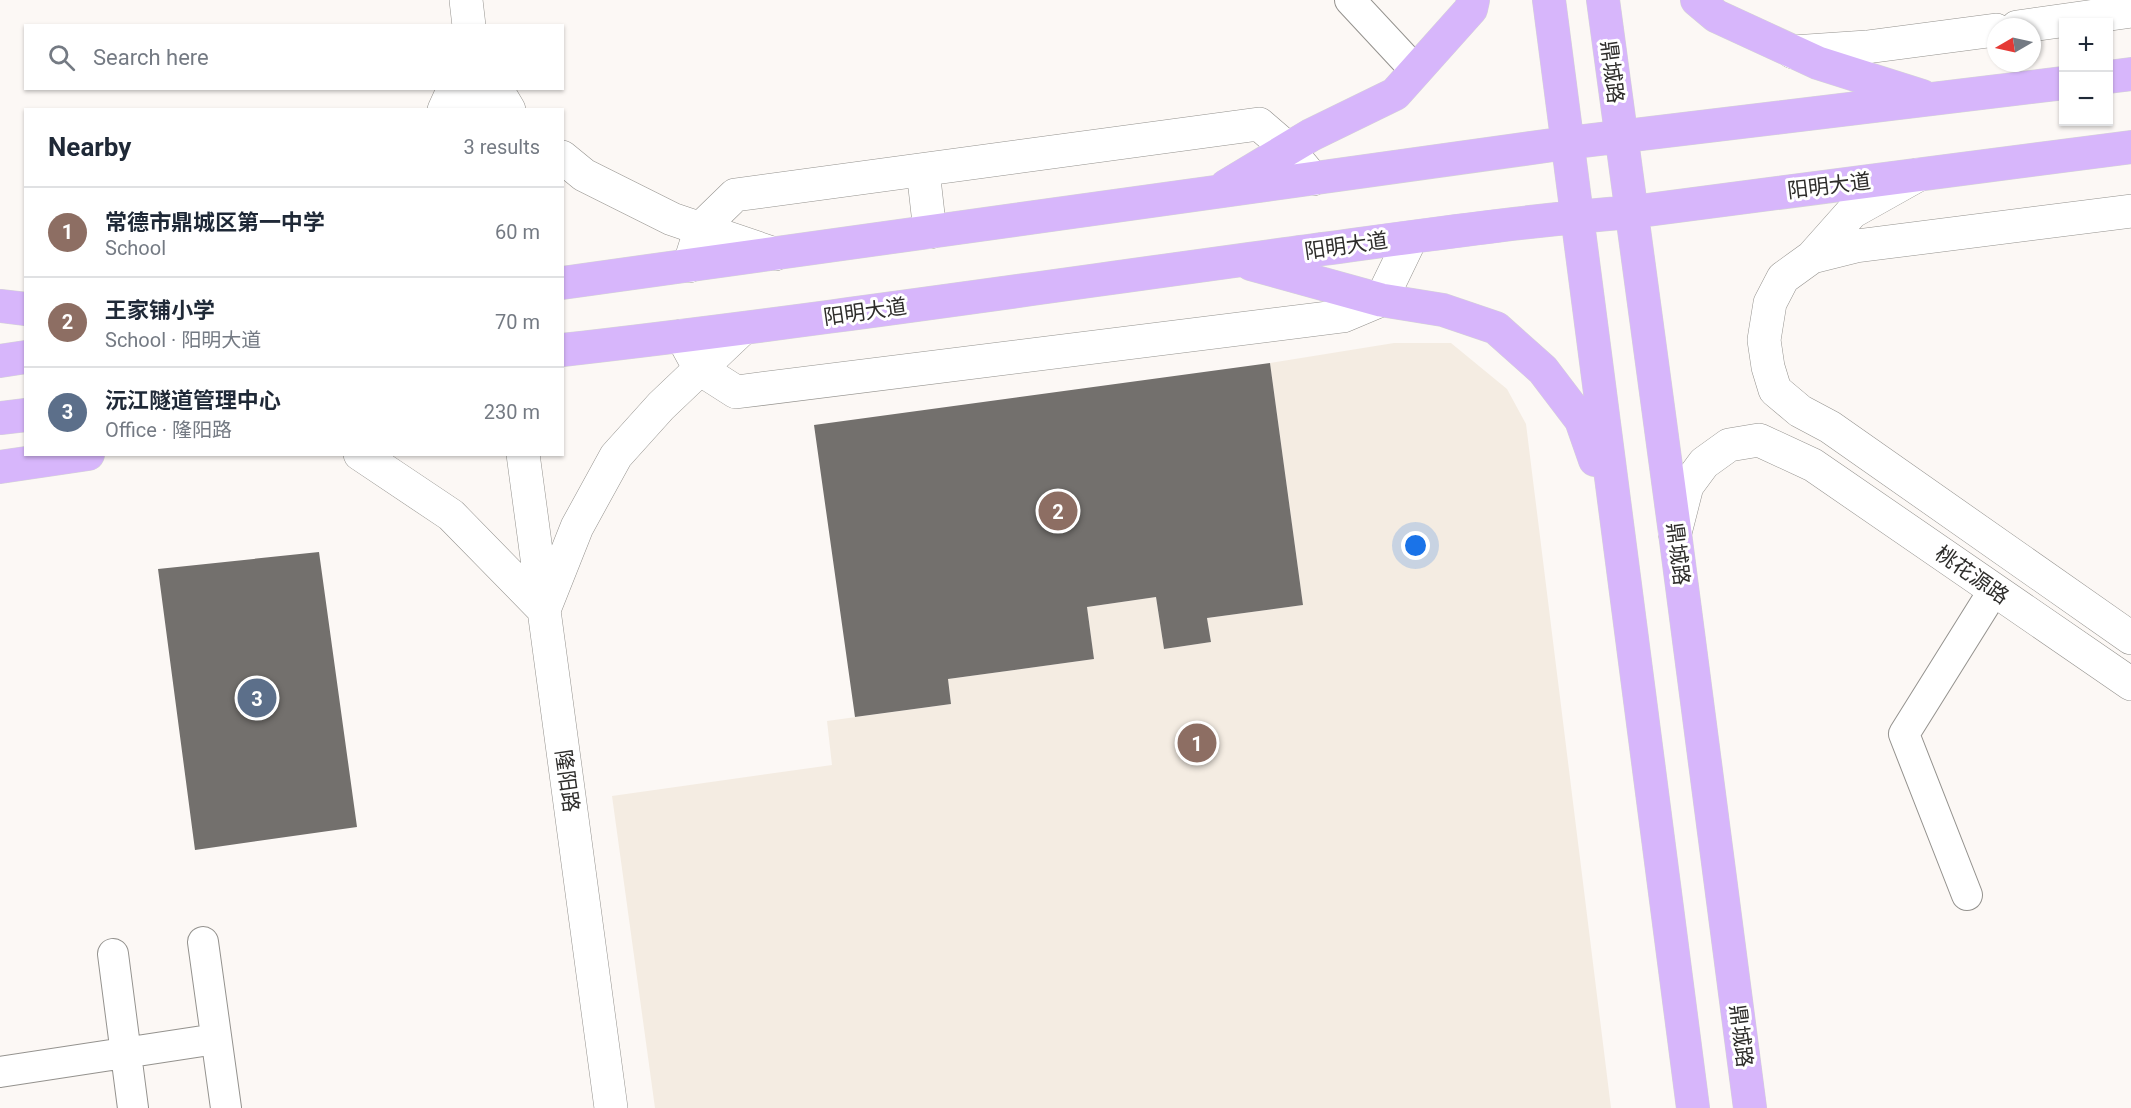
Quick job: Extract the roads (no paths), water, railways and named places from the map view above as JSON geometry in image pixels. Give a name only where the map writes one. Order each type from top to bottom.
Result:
[{"type":"main road","points":[[1214,193],[1311,135],[1395,94],[1471,9],[1473,0]]},
{"type":"main road","points":[[1549,0],[1693,1108]]},
{"type":"main road","name":"鼎城路","points":[[1603,0],[1676,533],[1750,1108]]},
{"type":"main road","points":[[1697,0],[1716,16],[1818,63],[1933,99]]},
{"type":"main road","points":[[2113,76],[2131,74]]},
{"type":"main road","points":[[564,283],[1567,144],[2059,84]]},
{"type":"main road","name":"阳明大道","points":[[564,350],[741,330],[1577,216],[1632,212],[2131,147]]},
{"type":"main road","points":[[1237,261],[1381,300],[1443,310],[1496,328],[1543,370],[1581,420],[1616,518]]},
{"type":"main road","points":[[0,306],[24,309]]},
{"type":"main road","points":[[0,361],[24,357]]},
{"type":"main road","points":[[0,418],[24,415]]},
{"type":"main road","points":[[0,467],[74,456]]},
{"type":"street","points":[[466,0],[469,24]]},
{"type":"street","points":[[1350,0],[1416,71]]},
{"type":"street","points":[[2041,24],[2131,11]]},
{"type":"street","points":[[1793,52],[1867,47],[1987,31]]},
{"type":"street","points":[[445,108],[453,90]]},
{"type":"street","points":[[477,90],[480,108]]},
{"type":"street","points":[[497,90],[508,108]]},
{"type":"street","points":[[689,266],[701,228],[735,195],[1259,124],[1287,149],[1313,179]]},
{"type":"street","points":[[564,159],[584,175],[672,219],[776,254]]},
{"type":"street","points":[[923,170],[930,232]]},
{"type":"street","points":[[1812,257],[1852,212],[1918,175]]},
{"type":"street","points":[[1812,257],[1856,246],[2131,211]]},
{"type":"street","points":[[682,336],[700,369],[736,392],[1343,316],[1381,300],[1411,238]]},
{"type":"street","name":"桃花源路","points":[[1812,257],[1783,278],[1770,303],[1764,340],[1768,367],[1775,390],[1800,411],[1830,427],[2131,638]]},
{"type":"street","points":[[363,456],[451,515],[544,610],[577,527],[616,456],[661,406],[741,330]]},
{"type":"street","name":"桃花源路","points":[[1676,533],[1687,486],[1704,463],[1729,445],[1759,440],[1813,465],[2131,684]]},
{"type":"street","name":"隆阳路","points":[[523,456],[611,1108]]},
{"type":"street","points":[[1967,895],[1904,734],[1994,590]]},
{"type":"street","points":[[203,942],[226,1108]]},
{"type":"street","points":[[113,954],[133,1108]]},
{"type":"street","points":[[0,1072],[216,1039]]},
{"type":"place","name":"王家铺小学","points":[[1058,511]]},
{"type":"place","name":"沅江隧道管理中心","points":[[257,698]]},
{"type":"place","name":"常德市鼎城区第一中学","points":[[1197,743]]}]
